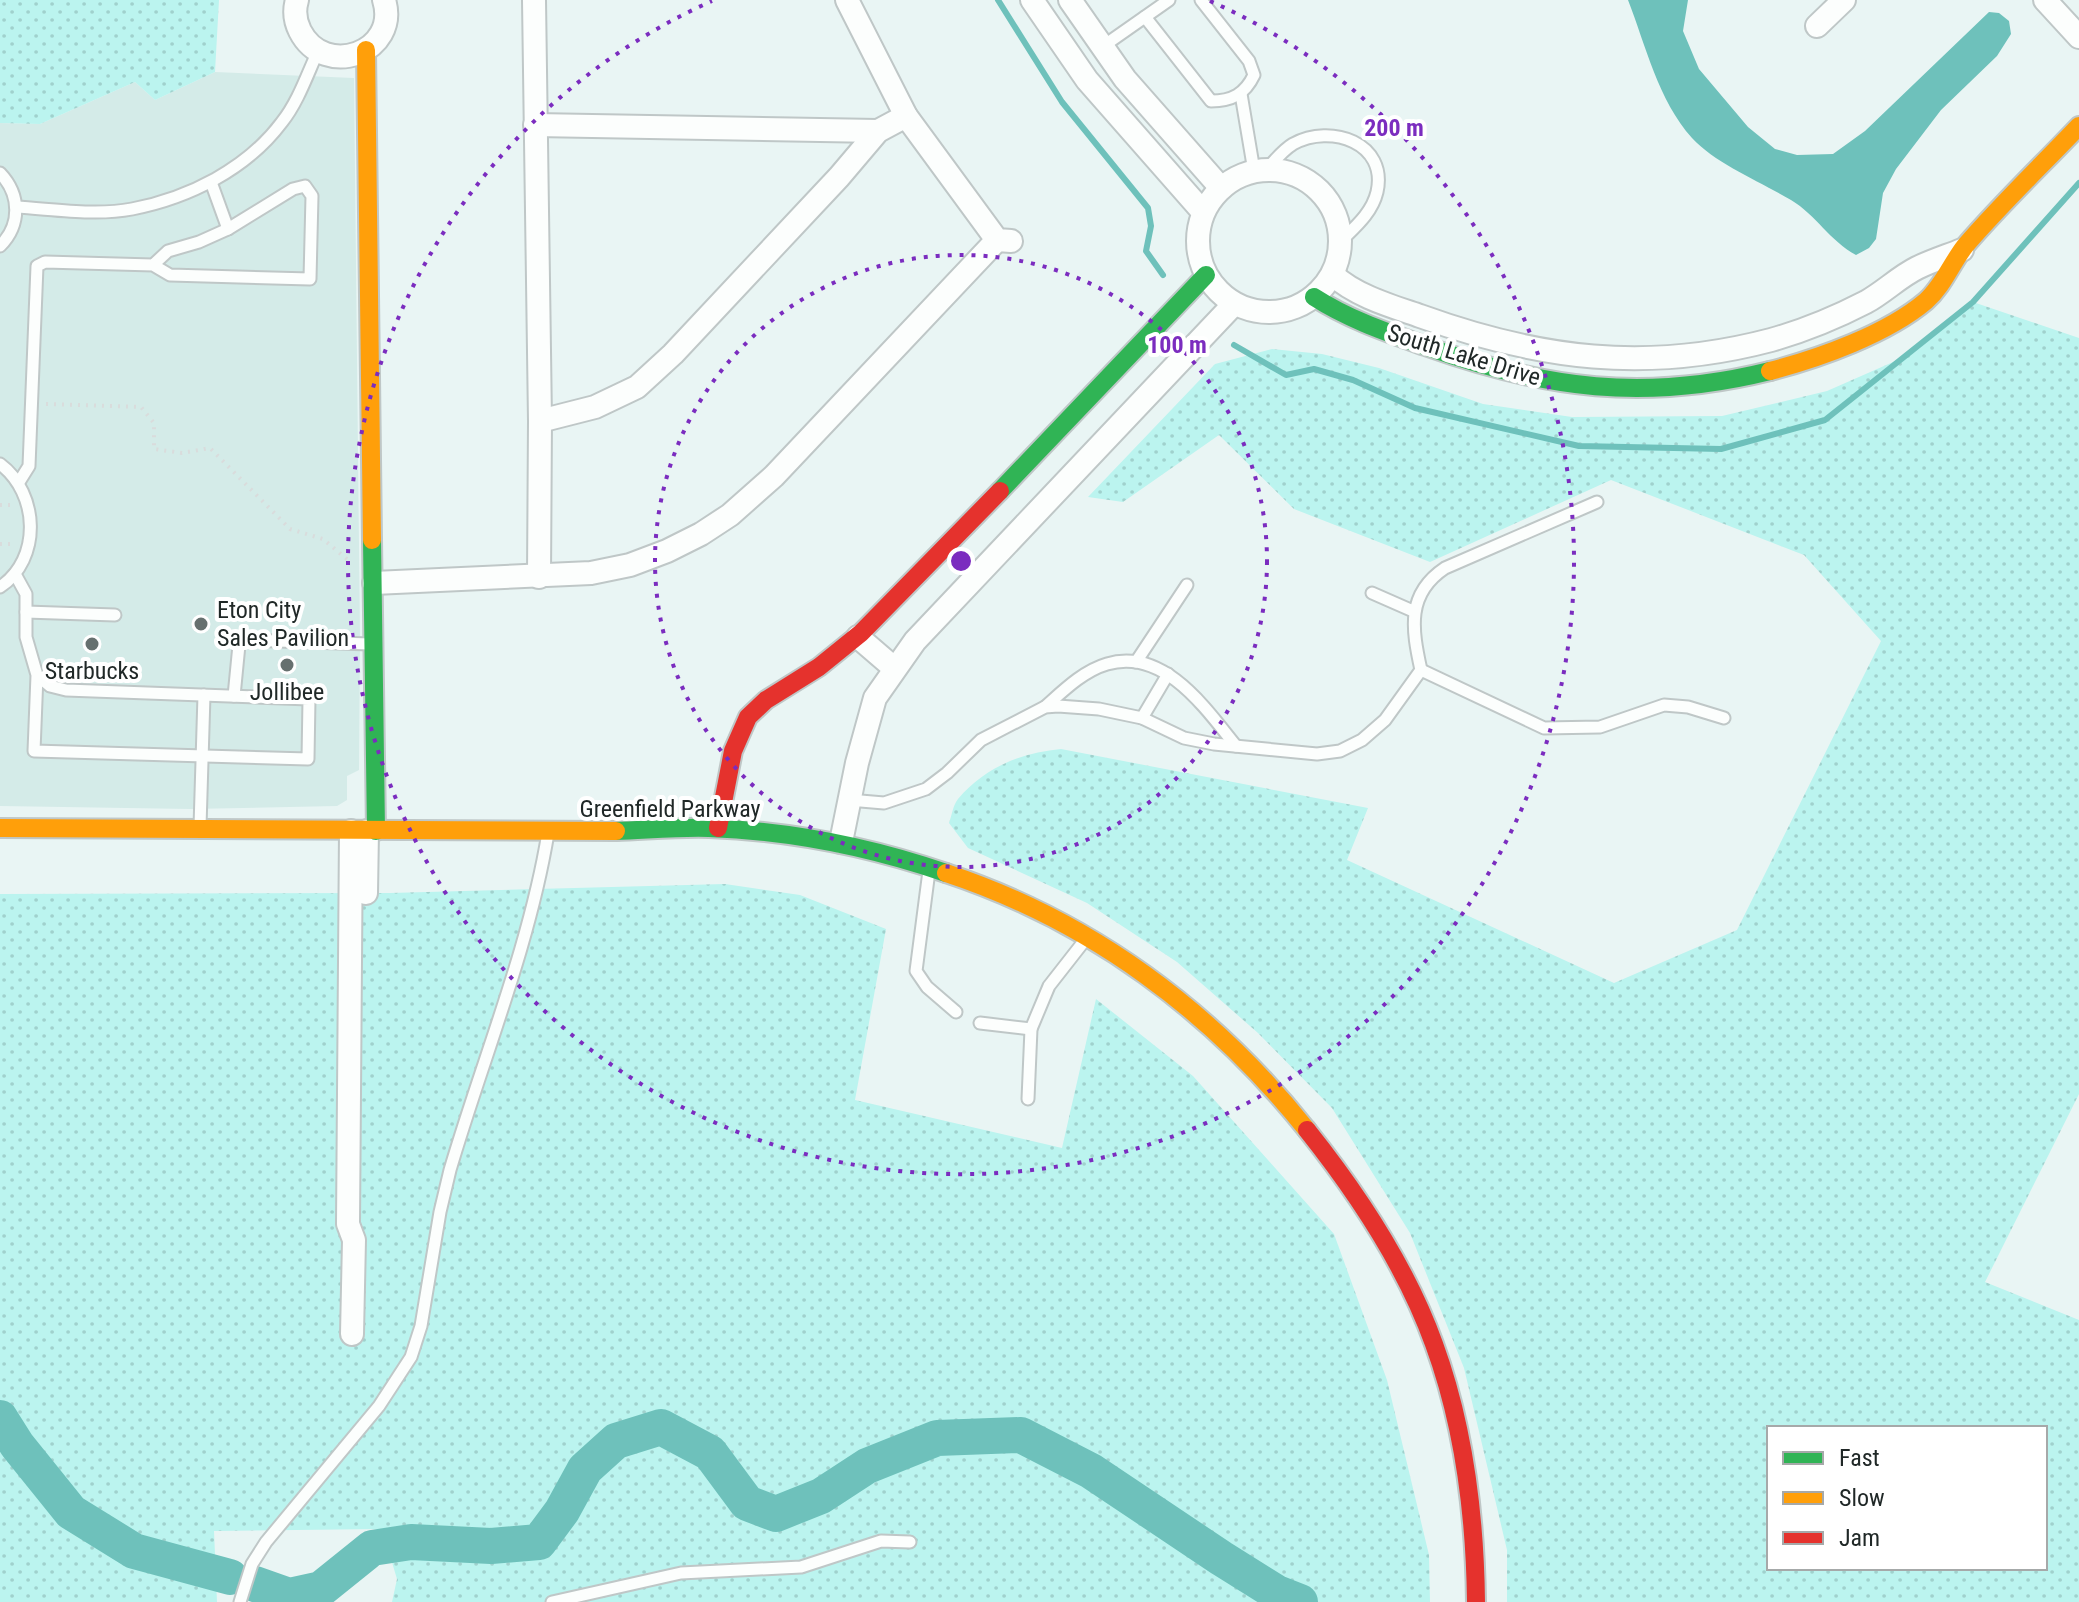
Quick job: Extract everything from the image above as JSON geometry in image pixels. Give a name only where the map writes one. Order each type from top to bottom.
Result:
[{"type":"street","points":[[297,0],[297,24],[304,40],[318,51],[333,57],[350,57],[366,50],[378,39],[385,24],[384,0]]},
{"type":"street","points":[[534,0],[539,577]]},
{"type":"street","points":[[374,583],[591,573],[630,565],[667,551],[730,515],[774,476],[1004,241],[906,116],[847,0]]},
{"type":"street","points":[[1032,0],[1068,56],[1096,91],[1203,212]]},
{"type":"street","points":[[1070,0],[1125,79],[1221,188]]},
{"type":"street","points":[[1817,26],[1844,0]]},
{"type":"street","points":[[2045,0],[2079,37]]},
{"type":"street","points":[[352,1334],[354,1240],[362,1226],[365,831],[374,645],[366,50]]},
{"type":"street","points":[[540,421],[595,407],[637,387],[673,354],[839,177],[878,131],[906,116]]},
{"type":"street","points":[[535,125],[878,131]]},
{"type":"street","name":"South Lake Drive","points":[[1314,297],[1342,314],[1389,333],[1502,371],[1574,385],[1659,387],[1719,381],[1781,369],[1838,350],[1884,327],[1932,295],[1962,250],[2079,126]]},
{"type":"street","points":[[1260,170],[1286,171],[1304,178],[1319,190],[1331,205],[1341,241],[1333,275],[1314,297],[1297,307],[1276,312],[1254,311],[1234,304],[1206,275],[1198,255],[1197,233],[1203,212],[1221,188],[1236,177],[1260,170]]},
{"type":"street","name":"South Lake Drive","points":[[1333,275],[1358,291],[1470,334],[1536,351],[1613,359],[1692,354],[1772,340],[1827,320],[1867,301],[1915,269],[1962,250]]},
{"type":"street","points":[[718,828],[734,749],[743,724],[757,708],[858,637],[1206,275]]},
{"type":"street","points":[[841,842],[875,698],[894,668],[915,641],[1234,304]]},
{"type":"street","points":[[858,637],[894,668]]},
{"type":"street","name":"Greenfield Parkway","points":[[0,828],[548,832],[718,828],[841,842],[981,882],[1050,913],[1090,934],[1168,988],[1238,1052],[1301,1118],[1366,1209],[1406,1280],[1434,1342],[1469,1482],[1476,1602]]},
{"type":"lane","points":[[1102,47],[1169,0]]},
{"type":"lane","points":[[1145,17],[1211,101],[1229,101],[1249,86],[1254,75],[1249,61],[1201,0]]},
{"type":"lane","points":[[16,207],[131,210],[211,182],[244,160],[284,120],[318,51]]},
{"type":"lane","points":[[1241,94],[1260,170],[1294,143],[1312,138],[1342,137],[1357,142],[1373,158],[1378,173],[1377,193],[1365,216],[1341,241]]},
{"type":"lane","points":[[0,173],[10,186],[16,207],[13,226],[0,246]]},
{"type":"lane","points":[[211,182],[228,229]]},
{"type":"lane","points":[[19,482],[29,466],[37,266],[45,262],[153,265],[170,275],[310,279],[312,196],[305,186],[293,189],[228,229],[168,251],[153,265]]},
{"type":"lane","points":[[0,464],[19,482],[30,505],[28,543],[22,564],[0,587]]},
{"type":"lane","points":[[1045,707],[1099,709],[1142,718],[1184,738],[1236,746],[1317,754],[1340,751],[1362,740],[1385,720],[1421,670],[1413,633],[1413,611],[1431,577],[1445,568],[1597,502]]},
{"type":"lane","points":[[15,574],[26,594],[26,637],[37,675],[34,751],[308,759],[309,699],[66,690],[50,686],[37,675]]},
{"type":"lane","points":[[1136,662],[1187,585]]},
{"type":"lane","points":[[1372,593],[1413,611]]},
{"type":"lane","points":[[26,612],[115,615]]},
{"type":"lane","points":[[234,696],[239,645],[243,640],[374,645]]},
{"type":"lane","points":[[849,800],[884,803],[926,789],[981,740],[1045,707],[1078,679],[1107,664],[1136,662],[1168,674],[1198,699],[1236,746]]},
{"type":"lane","points":[[1421,670],[1544,728],[1600,727],[1664,705],[1688,707],[1724,718]]},
{"type":"lane","points":[[1142,718],[1168,674]]},
{"type":"lane","points":[[200,831],[204,695]]},
{"type":"lane","points":[[240,1602],[252,1564],[266,1542],[379,1406],[411,1357],[421,1326],[450,1170],[527,925],[548,832]]},
{"type":"lane","points":[[929,866],[916,971],[927,987],[956,1012]]},
{"type":"lane","points":[[1028,1099],[1031,1029],[1049,986],[1090,934]]},
{"type":"lane","points":[[980,1023],[1031,1029]]},
{"type":"lane","points":[[552,1602],[681,1573],[801,1567],[881,1541],[910,1542]]},
{"type":"path","points":[[31,404],[141,407],[154,423],[154,449],[182,453],[210,448],[290,529],[323,539],[374,583]]},
{"type":"shaded area","points":[[0,0],[219,0],[215,72],[155,100],[135,82],[40,124],[0,123]]},
{"type":"shaded area","points":[[1628,0],[1688,0],[1683,31],[1699,69],[1748,127],[1775,149],[1797,155],[1833,154],[1865,131],[1989,12],[1999,13],[2009,21],[2011,34],[1997,56],[1941,110],[1896,169],[1883,193],[1876,239],[1869,248],[1856,255],[1838,243],[1800,206],[1726,164],[1692,138],[1662,90]]},
{"type":"shaded area","points":[[215,72],[354,78],[359,770],[347,776],[347,800],[337,806],[190,809],[0,806],[0,123],[40,124],[135,82],[155,100]]},
{"type":"shaded area","points":[[1973,302],[2079,338],[2079,1094],[1985,1282],[2079,1320],[2079,1602],[1507,1602],[1507,1550],[1464,1368],[1410,1233],[1332,1108],[1258,1033],[1177,962],[1087,903],[968,848],[949,823],[958,799],[992,770],[1018,758],[1061,749],[1368,808],[1347,860],[1614,983],[1737,930],[1881,641],[1804,555],[1611,480],[1430,562],[1294,509],[1219,435],[1123,502],[1088,497],[1215,364],[1272,349],[1322,354],[1379,368],[1483,404],[1572,417],[1722,416],[1827,391],[1909,355]]},
{"type":"shaded area","points":[[725,884],[800,895],[886,929],[855,1100],[1062,1148],[1096,999],[1193,1076],[1334,1234],[1387,1380],[1429,1555],[1430,1602],[392,1602],[397,1579],[382,1529],[214,1531],[217,1602],[0,1602],[0,894],[390,893]]},
{"type":"waterway","points":[[998,0],[1062,102],[1148,208],[1151,226],[1146,251],[1163,275]]},
{"type":"waterway","points":[[1234,345],[1286,375],[1314,369],[1353,380],[1415,408],[1579,446],[1721,449],[1825,420],[1973,302],[2079,183]]},
{"type":"waterway","points":[[0,1418],[17,1445],[71,1512],[134,1551],[230,1577]]},
{"type":"waterway","points":[[255,1584],[289,1596],[321,1589],[372,1548],[411,1542],[491,1546],[539,1542],[562,1511],[585,1469],[616,1441],[661,1427],[710,1453],[747,1503],[776,1514],[821,1496],[867,1466],[937,1438],[1021,1435],[1091,1471],[1221,1558],[1277,1593],[1300,1602]]},
{"type":"traffic: fast","points":[[1000,491],[1206,275]]},
{"type":"traffic: fast","points":[[1314,297],[1354,318],[1425,346],[1469,361],[1554,381],[1638,388],[1724,381],[1770,371]]},
{"type":"traffic: fast","points":[[372,540],[376,831]]},
{"type":"traffic: fast","points":[[616,831],[697,828],[769,833],[859,848],[946,873]]},
{"type":"traffic: slow","points":[[366,50],[372,540]]},
{"type":"traffic: slow","points":[[1770,371],[1852,344],[1892,324],[1926,301],[1965,246],[2079,126]]},
{"type":"traffic: slow","points":[[0,828],[616,831]]},
{"type":"traffic: slow","points":[[946,873],[1050,917],[1099,944],[1145,975],[1231,1046],[1307,1130]]},
{"type":"traffic: jam","points":[[718,828],[733,751],[748,717],[766,700],[819,667],[861,633],[1000,491]]},
{"type":"traffic: jam","points":[[1307,1130],[1379,1232],[1410,1287],[1434,1344],[1453,1407],[1466,1472],[1476,1602]]},
{"type":"place","name":"Eton City Sales Pavilion","points":[[201,624]]},
{"type":"place","name":"Starbucks","points":[[92,644]]},
{"type":"place","name":"Jollibee","points":[[287,665]]}]
